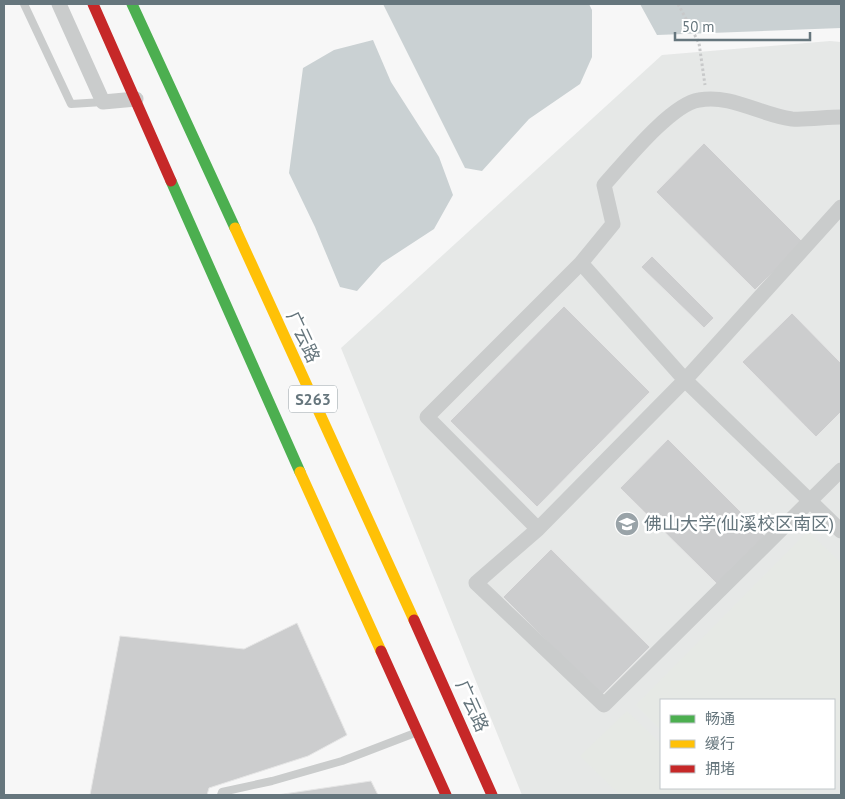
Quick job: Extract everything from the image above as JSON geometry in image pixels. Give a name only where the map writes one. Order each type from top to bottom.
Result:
[{"type":"main road","name":"S263","points":[[93,4],[214,280],[446,795]]},
{"type":"main road","name":"广云路","points":[[132,4],[492,795]]},
{"type":"street","points":[[59,4],[103,102],[136,99]]},
{"type":"street","points":[[538,529],[427,417],[581,263],[613,224],[604,185],[676,110],[698,100],[722,99],[793,119],[841,117]]},
{"type":"street","points":[[841,207],[684,380],[538,529],[476,583],[604,705],[811,502],[841,470]]},
{"type":"street","points":[[581,263],[684,380],[841,531]]},
{"type":"lane","points":[[24,4],[71,104],[103,102]]},
{"type":"lane","points":[[221,795],[222,792],[272,781],[342,761],[417,732]]},
{"type":"path","points":[[678,4],[698,43],[708,99]]},
{"type":"shaded area","points":[[383,4],[589,4],[592,10],[592,57],[580,84],[529,119],[482,171],[465,168]]},
{"type":"shaded area","points":[[640,4],[841,4],[841,28],[657,35]]},
{"type":"shaded area","points":[[373,40],[391,82],[439,157],[453,195],[434,229],[382,263],[357,291],[340,287],[315,227],[289,173],[303,68],[334,50]]},
{"type":"shaded area","name":"佛山大学(仙溪校区南区)","points":[[830,41],[841,42],[841,795],[522,795],[341,348],[662,55]]},
{"type":"shaded area","points":[[808,531],[841,563],[841,756],[835,763],[835,699],[660,699],[660,729],[636,705]]},
{"type":"shaded area","points":[[627,711],[660,743],[660,789],[706,789],[713,795],[620,795],[580,756]]},
{"type":"shaded area","points":[[721,789],[809,789],[802,795],[727,795]]},
{"type":"building","points":[[704,143],[803,242],[755,290],[656,192]]},
{"type":"building","points":[[652,256],[714,318],[704,328],[641,267]]},
{"type":"building","points":[[564,306],[650,392],[537,507],[450,421]]},
{"type":"building","points":[[792,313],[841,363],[841,412],[816,437],[742,362]]},
{"type":"building","points":[[668,439],[767,538],[719,586],[620,488]]},
{"type":"building","points":[[551,549],[650,647],[601,696],[503,597]]},
{"type":"building","points":[[297,623],[347,735],[308,756],[209,788],[207,795],[90,795],[120,636],[244,649]]},
{"type":"building","points":[[371,781],[378,795],[277,795]]},
{"type":"traffic: fast","points":[[132,4],[235,228]]},
{"type":"traffic: fast","points":[[171,181],[300,472]]},
{"type":"traffic: slow","points":[[235,228],[414,620]]},
{"type":"traffic: slow","points":[[300,472],[381,651]]},
{"type":"traffic: jam","points":[[93,4],[171,181]]},
{"type":"traffic: jam","points":[[414,620],[492,795]]},
{"type":"traffic: jam","points":[[381,651],[446,795]]},
{"type":"place","name":"佛山大学(仙溪校区南区)","points":[[627,524]]}]
